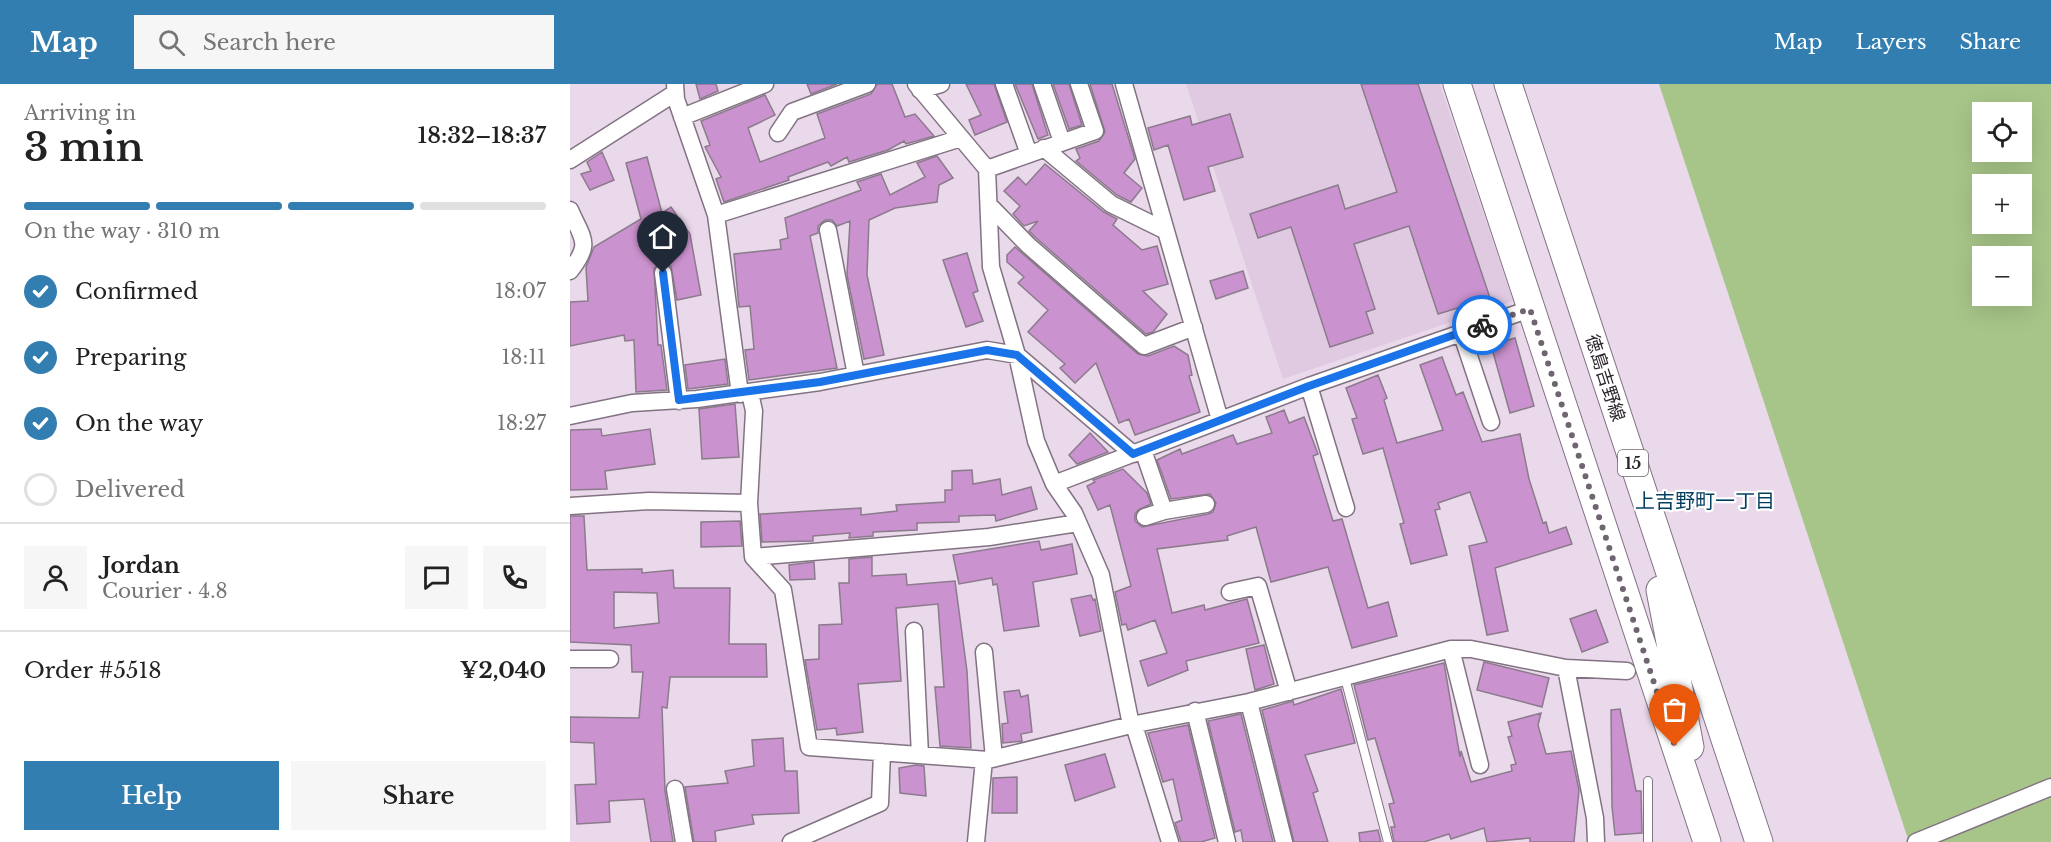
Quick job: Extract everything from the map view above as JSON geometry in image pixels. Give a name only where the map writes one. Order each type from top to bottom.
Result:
[{"type":"main road","points":[[1457,84],[1705,838]]},
{"type":"main road","name":"徳島吉野線","points":[[1508,84],[1759,842]]},
{"type":"main road","points":[[1653,524],[1654,561],[1680,691],[1705,838]]},
{"type":"street","points":[[682,117],[765,84]]},
{"type":"street","points":[[778,133],[792,112],[867,84]]},
{"type":"street","points":[[918,87],[941,84]]},
{"type":"street","points":[[1004,84],[1037,151],[1111,204],[1166,231]]},
{"type":"street","points":[[1042,84],[1062,142]]},
{"type":"street","points":[[987,169],[1095,131],[1079,84]]},
{"type":"street","points":[[1124,84],[1220,420]]},
{"type":"street","points":[[918,87],[987,169],[991,267],[1017,355],[1036,441],[1054,484],[1078,523],[1101,575],[1132,725],[1170,842]]},
{"type":"street","points":[[570,160],[675,88],[682,117],[716,215],[727,315],[745,393],[754,411],[749,503],[753,557],[783,590],[809,747],[989,759],[1195,711],[1249,702],[1451,649],[1471,649],[1566,668],[1627,671]]},
{"type":"street","points":[[716,215],[961,138]]},
{"type":"street","points":[[989,206],[1028,245],[1144,345],[1194,327]]},
{"type":"street","points":[[570,210],[584,243],[584,253],[570,271]]},
{"type":"street","points":[[828,230],[856,375]]},
{"type":"street","points":[[663,273],[679,400]]},
{"type":"street","points":[[1054,484],[1309,386],[1530,309]]},
{"type":"street","points":[[1461,332],[1491,422]]},
{"type":"street","points":[[570,416],[632,404],[745,393],[987,350],[1017,355],[1138,452],[1164,511]]},
{"type":"street","points":[[1309,386],[1346,508]]},
{"type":"street","points":[[570,506],[648,501],[749,503]]},
{"type":"street","points":[[1145,517],[1164,511],[1206,504]]},
{"type":"street","points":[[753,557],[989,537],[1078,523]]},
{"type":"street","points":[[1230,592],[1258,586],[1288,692]]},
{"type":"street","points":[[914,631],[920,755]]},
{"type":"street","points":[[1451,649],[1480,765]]},
{"type":"street","points":[[976,842],[989,759],[984,652]]},
{"type":"street","points":[[570,659],[610,659]]},
{"type":"street","points":[[1566,668],[1595,818],[1596,842]]},
{"type":"street","points":[[1249,702],[1284,842]]},
{"type":"street","points":[[1195,711],[1227,842]]},
{"type":"street","points":[[791,842],[880,803],[882,752]]},
{"type":"street","points":[[1916,842],[2051,787]]},
{"type":"street","points":[[675,789],[684,842]]},
{"type":"lane","points":[[1345,678],[1388,842]]},
{"type":"lane","points":[[1648,781],[1648,842]]},
{"type":"shaded area","points":[[1186,84],[1440,84],[1513,301],[1283,379]]},
{"type":"green space","points":[[1659,84],[2051,84],[2051,842],[1909,842]]},
{"type":"building","points":[[696,84],[716,84],[718,91],[700,99]]},
{"type":"building","points":[[807,84],[837,84],[811,94]]},
{"type":"building","points":[[877,84],[892,84],[905,117],[915,114],[934,136],[906,144],[904,141],[888,150],[849,162],[847,157],[831,166],[828,162],[788,177],[789,180],[724,202],[716,179],[721,177],[705,147],[710,145],[701,121],[765,95],[775,115],[748,128],[760,162],[825,138],[817,114],[871,94]]},
{"type":"building","points":[[966,84],[994,84],[1007,122],[975,135],[969,120],[981,115]]},
{"type":"building","points":[[1015,84],[1032,84],[1048,135],[1038,139]]},
{"type":"building","points":[[1053,84],[1069,84],[1082,125],[1069,129]]},
{"type":"building","points":[[1090,84],[1112,84],[1135,159],[1124,173],[1142,188],[1131,202],[1117,195],[1076,161],[1080,158],[1076,149],[1099,141],[1105,132]]},
{"type":"building","points":[[1361,84],[1418,84],[1490,298],[1438,314],[1409,226],[1354,244],[1375,309],[1366,312],[1373,333],[1330,347],[1291,227],[1258,238],[1250,214],[1338,185],[1345,209],[1397,192]]},
{"type":"building","points":[[1230,114],[1243,157],[1208,167],[1215,191],[1184,200],[1168,145],[1154,150],[1148,128],[1190,116],[1192,125]]},
{"type":"building","points":[[602,152],[614,180],[590,190],[581,174],[591,171],[587,162]]},
{"type":"building","points":[[937,156],[953,178],[939,185],[937,202],[895,208],[869,220],[867,275],[884,355],[864,359],[847,275],[850,221],[837,226],[832,220],[825,220],[818,226],[818,233],[810,236],[837,368],[749,380],[745,350],[754,349],[750,306],[739,307],[734,254],[781,249],[780,240],[788,238],[785,218],[861,190],[857,182],[881,174],[890,195],[925,177],[917,163]]},
{"type":"building","points":[[647,157],[662,213],[671,207],[690,234],[701,295],[677,300],[671,266],[661,263],[654,268],[658,345],[661,345],[667,390],[636,392],[634,340],[625,341],[624,335],[570,346],[570,302],[588,301],[586,267],[594,247],[641,219],[626,163]]},
{"type":"building","points":[[1045,164],[1104,212],[1117,219],[1113,225],[1142,250],[1157,246],[1168,284],[1143,291],[1167,314],[1153,332],[1146,334],[1035,237],[1029,231],[1038,221],[1024,226],[1013,214],[1020,206],[1004,191],[1018,177],[1026,185]]},
{"type":"building","points":[[1015,247],[1138,354],[1148,356],[1174,346],[1188,355],[1192,375],[1189,376],[1200,412],[1135,435],[1129,419],[1119,423],[1096,363],[1075,383],[1060,368],[1065,364],[1028,332],[1048,310],[1018,283],[1024,277],[1007,262],[1007,255]]},
{"type":"building","points":[[967,253],[978,291],[973,293],[983,321],[966,327],[943,260]]},
{"type":"building","points":[[1243,271],[1248,288],[1216,299],[1210,281]]},
{"type":"building","points":[[1515,338],[1534,406],[1510,413],[1491,345]]},
{"type":"building","points":[[1442,357],[1456,395],[1463,392],[1482,442],[1520,434],[1529,479],[1543,523],[1546,522],[1549,533],[1566,527],[1572,544],[1495,568],[1508,631],[1487,635],[1469,546],[1487,542],[1470,492],[1438,503],[1440,509],[1435,510],[1447,555],[1411,564],[1400,524],[1404,523],[1383,448],[1363,454],[1352,419],[1357,418],[1346,388],[1378,375],[1387,398],[1384,400],[1397,443],[1443,430],[1420,365]]},
{"type":"building","points":[[725,359],[728,384],[688,389],[685,365]]},
{"type":"building","points":[[735,404],[739,457],[702,459],[699,409]]},
{"type":"building","points":[[1284,410],[1289,423],[1304,417],[1318,454],[1313,456],[1333,521],[1342,519],[1368,608],[1388,602],[1397,636],[1352,648],[1328,567],[1271,582],[1256,527],[1227,536],[1228,540],[1157,549],[1172,613],[1204,605],[1205,610],[1247,599],[1259,643],[1186,661],[1188,670],[1148,686],[1140,661],[1167,653],[1155,620],[1128,630],[1126,624],[1122,625],[1115,592],[1131,586],[1110,505],[1098,510],[1087,486],[1095,482],[1093,480],[1123,469],[1147,493],[1151,504],[1138,510],[1135,514],[1135,521],[1142,527],[1208,514],[1213,512],[1216,503],[1210,494],[1171,499],[1157,460],[1180,449],[1182,454],[1233,435],[1237,444],[1272,433],[1266,417]]},
{"type":"building","points":[[601,429],[602,436],[650,429],[655,464],[605,471],[607,489],[570,490],[570,430]]},
{"type":"building","points":[[1090,433],[1108,452],[1077,464],[1069,455]]},
{"type":"building","points":[[972,470],[973,484],[1000,479],[1002,495],[1031,487],[1037,509],[996,521],[995,515],[959,516],[959,522],[917,523],[917,530],[873,532],[873,536],[849,538],[850,533],[813,536],[813,541],[762,542],[760,514],[861,508],[861,515],[897,511],[896,505],[945,502],[945,490],[952,490],[952,471]]},
{"type":"building","points":[[570,516],[584,516],[587,570],[642,569],[642,573],[673,570],[674,588],[730,588],[729,644],[766,644],[767,677],[670,677],[667,708],[662,707],[665,791],[673,842],[651,842],[644,799],[609,801],[610,822],[577,824],[575,785],[596,784],[594,743],[570,742],[570,717],[639,718],[643,672],[632,672],[631,645],[570,642]],"holes":[[[614,592],[657,593],[659,623],[614,628]]]},
{"type":"building","points":[[740,521],[742,546],[701,547],[701,522]]},
{"type":"building","points":[[1039,541],[1041,550],[1072,544],[1077,574],[1033,582],[1039,626],[1004,631],[997,584],[993,585],[992,578],[959,584],[953,555]]},
{"type":"building","points":[[872,557],[872,576],[906,574],[907,585],[955,581],[967,671],[971,748],[940,746],[935,687],[944,687],[938,604],[896,608],[901,681],[858,684],[863,732],[837,735],[836,728],[817,730],[805,660],[819,659],[819,625],[842,624],[839,583],[849,583],[849,559]]},
{"type":"building","points":[[814,562],[815,579],[790,580],[789,565]]},
{"type":"building","points":[[1091,595],[1093,600],[1095,599],[1101,631],[1080,636],[1071,599]]},
{"type":"building","points":[[1596,610],[1608,642],[1582,652],[1570,619]]},
{"type":"building","points":[[1264,645],[1274,684],[1255,690],[1246,649]]},
{"type":"building","points":[[1484,662],[1549,678],[1542,707],[1477,690]]},
{"type":"building","points":[[1444,663],[1460,757],[1461,751],[1471,782],[1512,771],[1511,765],[1516,764],[1508,737],[1512,736],[1508,722],[1541,713],[1538,725],[1546,754],[1571,751],[1579,790],[1574,842],[1530,842],[1530,838],[1487,842],[1484,828],[1451,839],[1449,834],[1424,842],[1394,842],[1391,827],[1395,827],[1389,804],[1394,803],[1375,738],[1368,740],[1354,685]]},
{"type":"building","points":[[1341,689],[1355,743],[1305,755],[1318,791],[1313,793],[1328,842],[1294,842],[1262,710],[1293,701],[1294,705]]},
{"type":"building","points":[[1019,690],[1021,697],[1028,695],[1032,732],[1021,734],[1022,741],[1003,743],[1002,724],[1008,723],[1004,692]]},
{"type":"building","points":[[1620,709],[1636,791],[1641,791],[1642,833],[1615,835],[1612,807],[1611,710]]},
{"type":"building","points":[[1241,714],[1273,842],[1243,842],[1241,830],[1235,832],[1208,721]]},
{"type":"building","points":[[1188,725],[1215,838],[1201,842],[1181,842],[1175,823],[1182,820],[1173,779],[1163,782],[1148,733]]},
{"type":"building","points":[[783,738],[785,771],[797,771],[799,813],[752,815],[754,824],[715,831],[716,842],[694,842],[685,787],[728,783],[725,771],[754,766],[752,740]]},
{"type":"building","points":[[1105,754],[1115,787],[1075,801],[1065,765]]},
{"type":"building","points":[[924,766],[926,796],[900,793],[899,768]]},
{"type":"building","points":[[1017,777],[1017,813],[992,813],[993,778]]},
{"type":"building","points":[[1378,830],[1381,842],[1360,842],[1359,833]]},
{"type":"way so far","points":[[1482,325],[1530,309],[1675,746]]},
{"type":"district","name":"上吉野町一丁目","points":[[1705,501]]},
{"type":"route","points":[[663,273],[679,400],[750,393],[820,382],[987,350],[1017,355],[1133,454],[1309,386],[1482,325]]}]
